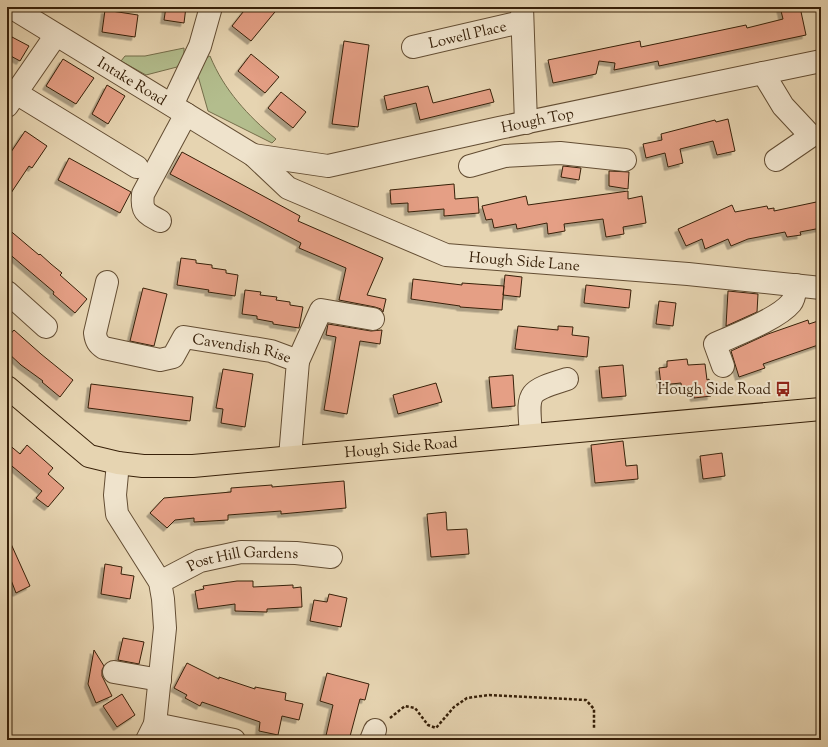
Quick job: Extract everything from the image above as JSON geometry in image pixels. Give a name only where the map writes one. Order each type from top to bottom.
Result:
[{"type":"main road","name":"Hough Side Road","points":[[7,387],[62,435],[89,456],[118,463],[143,466],[193,466],[821,409]]},
{"type":"street","points":[[160,221],[147,214],[142,203],[143,194],[179,109],[211,7]]},
{"type":"street","name":"Intake Road","points":[[21,10],[56,35],[253,155]]},
{"type":"street","points":[[521,15],[526,123]]},
{"type":"street","name":"Lowell Place","points":[[413,47],[521,15]]},
{"type":"street","points":[[56,35],[11,100],[137,167]]},
{"type":"street","name":"Hough Top","points":[[253,155],[328,166],[499,128],[821,61]]},
{"type":"street","points":[[763,73],[783,106],[811,136],[776,160]]},
{"type":"street","points":[[499,128],[505,156]]},
{"type":"street","points":[[470,166],[505,156],[560,154],[625,160]]},
{"type":"street","name":"Hough Side Lane","points":[[253,155],[288,188],[446,256],[688,274],[821,288]]},
{"type":"street","name":"Cavendish Rise","points":[[107,282],[95,333],[96,339],[104,348],[160,360],[173,357],[184,337],[271,352],[298,360],[290,457]]},
{"type":"street","points":[[723,366],[715,344],[771,319],[791,303],[794,297],[796,285]]},
{"type":"street","points":[[10,299],[46,327]]},
{"type":"street","points":[[298,360],[321,310],[374,319]]},
{"type":"street","points":[[531,435],[530,399],[535,391],[543,386],[567,379]]},
{"type":"street","points":[[118,463],[114,495],[117,514],[160,582],[163,599],[166,628],[160,680],[151,732],[234,740]]},
{"type":"street","name":"Post Hill Gardens","points":[[160,582],[200,561],[240,552],[296,553],[331,557]]},
{"type":"street","points":[[114,672],[160,680]]},
{"type":"path","points":[[405,706],[415,708],[428,725],[436,728],[454,707],[467,698],[489,695],[586,700],[594,709],[594,729]]},
{"type":"green space","points":[[184,48],[184,58],[177,67],[146,75],[121,61],[125,56],[145,56]]},
{"type":"green space","points":[[210,56],[222,80],[238,102],[276,139],[272,143],[208,111],[198,76],[206,58]]},
{"type":"building","points":[[166,7],[186,7],[184,23],[164,20]]},
{"type":"building","points":[[247,7],[279,7],[251,41],[232,26]]},
{"type":"building","points":[[780,7],[800,7],[806,35],[659,66],[658,61],[614,70],[615,63],[599,61],[596,74],[553,83],[548,60],[640,41],[641,47],[746,25],[747,28],[783,19]]},
{"type":"building","points":[[105,10],[138,15],[135,37],[102,32]]},
{"type":"building","points":[[12,37],[29,46],[20,61],[7,54],[7,46]]},
{"type":"building","points":[[344,41],[369,45],[358,127],[332,124]]},
{"type":"building","points":[[251,54],[279,77],[265,93],[238,71]]},
{"type":"building","points":[[63,59],[94,78],[76,104],[46,86]]},
{"type":"building","points":[[107,85],[125,96],[108,124],[92,114]]},
{"type":"building","points":[[428,86],[433,103],[490,89],[494,102],[420,120],[416,103],[387,110],[384,96]]},
{"type":"building","points":[[281,92],[306,112],[293,128],[268,108]]},
{"type":"building","points":[[728,119],[735,151],[717,155],[713,141],[680,149],[683,163],[668,167],[665,153],[646,158],[643,144],[662,140],[661,134],[715,120],[716,122]]},
{"type":"building","points":[[25,131],[47,146],[32,168],[29,166],[7,199],[7,158]]},
{"type":"building","points":[[182,152],[300,216],[298,221],[383,258],[367,295],[386,299],[383,312],[381,309],[375,307],[339,300],[346,268],[299,248],[301,243],[170,174]]},
{"type":"building","points":[[69,158],[131,192],[120,213],[58,180]]},
{"type":"building","points":[[563,166],[581,168],[579,180],[561,177]]},
{"type":"building","points":[[609,171],[629,172],[628,189],[609,186]]},
{"type":"building","points":[[454,184],[455,199],[478,197],[479,213],[444,216],[444,209],[408,212],[408,203],[391,204],[390,190]]},
{"type":"building","points":[[628,191],[628,199],[642,196],[646,223],[623,227],[624,234],[606,237],[603,219],[564,224],[565,231],[548,234],[547,223],[517,229],[516,224],[494,228],[492,219],[486,220],[482,206],[526,196],[528,205]]},
{"type":"building","points":[[821,201],[821,228],[800,232],[801,235],[787,237],[785,232],[748,239],[731,246],[728,239],[705,249],[702,239],[686,246],[678,229],[732,205],[735,212],[767,206],[768,209],[774,208],[774,211]]},
{"type":"building","points":[[7,228],[62,273],[60,275],[87,299],[75,313],[53,294],[54,292],[7,252]]},
{"type":"building","points":[[181,258],[196,260],[196,263],[212,265],[212,268],[226,270],[226,273],[238,275],[235,296],[177,285]]},
{"type":"building","points":[[505,275],[522,277],[520,297],[503,295]]},
{"type":"building","points":[[413,279],[462,285],[462,283],[504,286],[502,310],[460,307],[411,299]]},
{"type":"building","points":[[586,285],[631,290],[629,308],[584,303]]},
{"type":"building","points":[[143,288],[167,294],[154,346],[130,341]]},
{"type":"building","points":[[245,290],[261,292],[260,295],[277,297],[276,300],[290,302],[290,305],[303,307],[299,328],[273,324],[273,322],[257,319],[257,316],[242,314]]},
{"type":"building","points":[[728,291],[758,294],[757,312],[726,326]]},
{"type":"building","points":[[659,301],[676,303],[673,326],[656,324]]},
{"type":"building","points":[[808,320],[809,324],[821,320],[821,344],[763,364],[765,368],[739,377],[731,351],[768,334]]},
{"type":"building","points":[[328,324],[371,331],[382,330],[380,344],[360,341],[347,414],[324,410],[336,337],[326,335]]},
{"type":"building","points":[[518,326],[558,330],[558,326],[573,327],[572,335],[589,337],[587,357],[515,349]]},
{"type":"building","points":[[14,330],[73,380],[60,397],[7,352],[7,338]]},
{"type":"building","points":[[687,359],[688,365],[705,364],[711,396],[694,398],[693,390],[682,391],[681,383],[661,385],[659,368],[667,367],[667,361]]},
{"type":"building","points":[[623,365],[626,396],[602,398],[599,367]]},
{"type":"building","points":[[223,369],[253,374],[245,427],[221,423],[223,409],[216,408]]},
{"type":"building","points":[[513,375],[515,406],[492,408],[489,377]]},
{"type":"building","points":[[436,383],[442,402],[398,414],[393,395]]},
{"type":"building","points":[[91,384],[193,397],[190,421],[88,408]]},
{"type":"building","points":[[623,441],[626,466],[637,465],[638,479],[595,483],[591,445]]},
{"type":"building","points":[[7,443],[20,454],[27,445],[53,468],[48,474],[64,488],[48,507],[36,498],[42,491],[7,462]]},
{"type":"building","points":[[722,453],[725,476],[703,479],[700,456]]},
{"type":"building","points":[[344,481],[346,508],[281,514],[281,511],[228,515],[228,520],[194,522],[194,518],[175,520],[167,528],[150,513],[164,498],[231,492],[231,488],[272,485],[272,487]]},
{"type":"building","points":[[446,512],[447,530],[467,529],[469,554],[431,557],[427,514]]},
{"type":"building","points":[[7,535],[30,586],[16,593],[11,580],[7,582]]},
{"type":"building","points":[[105,564],[122,567],[121,574],[134,576],[130,599],[101,594]]},
{"type":"building","points":[[237,581],[253,581],[253,587],[293,585],[293,588],[301,587],[302,607],[267,609],[267,612],[235,611],[235,604],[198,609],[195,591],[204,589],[203,586]]},
{"type":"building","points":[[329,594],[347,598],[341,627],[310,621],[314,600],[327,602]]},
{"type":"building","points":[[123,638],[144,642],[139,664],[118,660]]},
{"type":"building","points":[[94,650],[104,666],[102,676],[112,696],[96,703],[88,684]]},
{"type":"building","points":[[187,663],[219,679],[219,677],[255,689],[255,687],[286,693],[285,700],[303,704],[299,720],[282,716],[278,735],[259,731],[260,722],[202,702],[200,706],[185,698],[187,695],[174,688]]},
{"type":"building","points":[[327,673],[369,684],[365,700],[360,699],[349,740],[325,740],[333,705],[320,701]]},
{"type":"building","points":[[122,694],[135,715],[117,727],[103,706]]},
{"type":"place","name":"Hough Side Road","points":[[783,389]]}]
